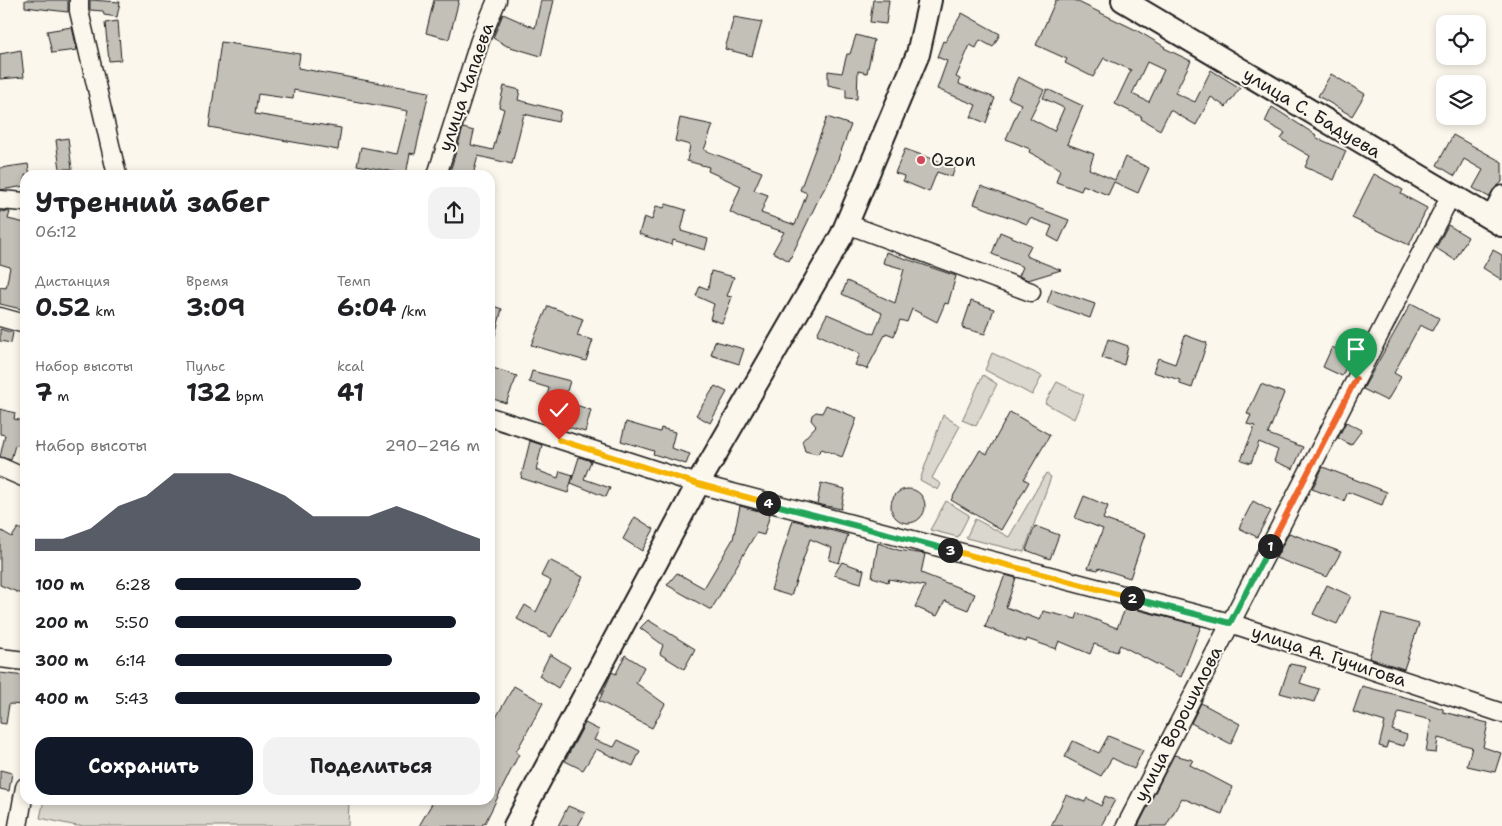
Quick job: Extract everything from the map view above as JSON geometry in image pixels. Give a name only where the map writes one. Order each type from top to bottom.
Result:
[{"type":"main road","name":"улица С. Бадуева","points":[[1123,0],[1496,221]]},
{"type":"main road","points":[[515,826],[698,484],[842,235],[918,54],[929,4]]},
{"type":"street","points":[[79,0],[81,20],[117,170]]},
{"type":"street","name":"улица Чапаева","points":[[439,170],[480,40],[497,0]]},
{"type":"street","name":"улица Ворошилова","points":[[1126,826],[1451,195]]},
{"type":"street","points":[[1496,221],[1502,195]]},
{"type":"street","points":[[0,200],[20,202]]},
{"type":"street","points":[[847,224],[1031,292]]},
{"type":"street","points":[[0,317],[20,323]]},
{"type":"street","name":"улица А. Гучигова","points":[[495,419],[698,484],[1230,623],[1502,713]]},
{"type":"street","points":[[0,467],[20,476]]},
{"type":"street","points":[[0,658],[20,661]]},
{"type":"street","points":[[18,826],[22,805]]},
{"type":"shaded area","points":[[992,353],[1042,376],[1032,395],[985,370]]},
{"type":"shaded area","points":[[983,375],[997,384],[976,426],[962,420]]},
{"type":"shaded area","points":[[1057,382],[1084,395],[1074,419],[1045,403]]},
{"type":"shaded area","points":[[943,415],[960,426],[932,478],[941,484],[938,490],[920,480]]},
{"type":"shaded area","points":[[1046,473],[1051,477],[1024,552],[966,538],[975,519],[1009,537]]},
{"type":"shaded area","points":[[946,501],[969,515],[958,537],[930,530]]},
{"type":"shaded area","points":[[43,805],[349,805],[348,826],[77,826],[40,818]]},
{"type":"building","points":[[25,0],[68,0],[68,12],[25,7]]},
{"type":"building","points":[[90,0],[120,2],[117,17],[104,15],[103,11],[90,10]]},
{"type":"building","points":[[434,0],[459,0],[449,39],[426,33]]},
{"type":"building","points":[[541,0],[554,0],[541,56],[507,46],[493,38],[503,14],[535,28]]},
{"type":"building","points":[[873,0],[889,0],[886,24],[870,22]]},
{"type":"building","points":[[1056,0],[1074,0],[1136,30],[1164,48],[1191,61],[1175,93],[1195,102],[1211,70],[1240,88],[1226,107],[1211,97],[1196,125],[1170,110],[1160,130],[1141,119],[1142,117],[1115,104],[1131,70],[1104,58],[1093,77],[1065,63],[1067,59],[1036,45]],"holes":[[[1147,62],[1164,70],[1149,102],[1132,94]]]},
{"type":"building","points":[[962,13],[1000,34],[993,47],[980,40],[976,48],[970,45],[956,77],[960,79],[959,84],[995,98],[986,123],[971,117],[976,105],[937,89],[947,61],[937,57],[943,41],[945,42]]},
{"type":"building","points":[[734,17],[762,22],[752,56],[725,49]]},
{"type":"building","points":[[118,21],[121,60],[109,61],[105,23]]},
{"type":"building","points":[[72,27],[77,50],[52,53],[47,31]]},
{"type":"building","points":[[856,35],[874,40],[867,73],[858,71],[857,99],[846,98],[846,89],[828,85],[828,71],[842,73],[847,54],[850,54]]},
{"type":"building","points":[[221,42],[300,54],[298,68],[429,92],[415,154],[410,153],[407,170],[384,170],[357,165],[361,147],[397,154],[408,111],[294,90],[293,99],[258,94],[255,114],[341,128],[338,150],[209,127]]},
{"type":"building","points":[[21,50],[24,77],[0,79],[0,54]]},
{"type":"building","points":[[1331,74],[1365,94],[1352,116],[1318,96]]},
{"type":"building","points":[[1018,77],[1044,90],[1030,118],[1054,131],[1064,108],[1043,98],[1047,89],[1083,106],[1067,144],[1094,154],[1089,169],[1115,180],[1125,157],[1149,168],[1138,193],[1114,182],[1108,195],[1083,185],[1081,191],[1056,182],[1060,169],[1029,152],[1030,149],[1006,139],[1021,104],[1008,98]]},
{"type":"building","points":[[504,86],[520,90],[518,100],[561,111],[558,122],[524,114],[512,164],[478,156],[474,170],[450,170],[463,128],[474,131],[471,145],[493,150],[504,109],[499,107]]},
{"type":"building","points":[[1272,107],[1316,135],[1315,137],[1346,151],[1334,180],[1305,167],[1310,156],[1281,139],[1285,133],[1265,122]]},
{"type":"building","points":[[827,117],[851,125],[831,177],[789,261],[773,252],[784,232],[741,218],[730,212],[741,186],[708,171],[709,167],[687,161],[690,145],[675,141],[680,118],[713,125],[704,150],[762,172],[754,190],[768,195],[761,213],[795,225],[807,193],[800,190]]},
{"type":"building","points":[[1453,135],[1502,162],[1502,182],[1493,190],[1489,197],[1473,188],[1483,170],[1464,159],[1455,176],[1437,165]]},
{"type":"building","points":[[68,138],[72,169],[60,169],[56,140]]},
{"type":"building","points":[[905,149],[955,167],[952,177],[937,172],[929,192],[903,181],[904,176],[895,173]]},
{"type":"building","points":[[28,164],[29,170],[20,170],[20,187],[0,190],[0,168]]},
{"type":"building","points":[[1374,174],[1403,190],[1401,194],[1427,208],[1409,245],[1352,218]]},
{"type":"building","points":[[981,186],[1069,220],[1059,242],[1048,236],[1052,226],[1030,218],[1027,224],[974,204]]},
{"type":"building","points":[[666,204],[686,210],[681,231],[708,239],[705,250],[673,240],[672,245],[639,234],[644,217],[652,220],[656,206],[664,208]]},
{"type":"building","points":[[0,211],[10,212],[8,219],[20,222],[20,309],[0,304],[0,287],[6,288],[10,267],[0,264]]},
{"type":"building","points":[[1448,225],[1468,237],[1455,260],[1436,248]]},
{"type":"building","points":[[1000,232],[1031,245],[1026,256],[1061,270],[1028,280],[1019,276],[1023,267],[992,254]]},
{"type":"building","points":[[1493,250],[1502,255],[1502,280],[1483,268]]},
{"type":"building","points":[[886,252],[956,276],[948,304],[945,303],[937,322],[912,309],[907,322],[900,320],[894,336],[886,333],[867,369],[855,365],[860,354],[817,334],[827,314],[874,334],[882,313],[842,294],[847,281],[895,303],[904,269],[883,263]]},
{"type":"building","points":[[711,271],[734,277],[727,296],[732,297],[722,323],[710,319],[714,304],[696,296],[700,286],[708,289]]},
{"type":"building","points":[[1052,289],[1095,304],[1090,318],[1047,303]]},
{"type":"building","points":[[971,301],[994,309],[985,334],[962,328]]},
{"type":"building","points":[[1411,303],[1439,318],[1432,331],[1420,325],[1394,373],[1401,377],[1387,401],[1363,389]]},
{"type":"building","points":[[548,306],[583,319],[577,336],[593,340],[586,361],[531,345]]},
{"type":"building","points":[[495,307],[502,309],[495,335]]},
{"type":"building","points":[[0,329],[13,333],[11,343],[0,341]]},
{"type":"building","points":[[1185,335],[1207,343],[1192,388],[1180,384],[1180,380],[1153,372],[1158,358],[1175,364]]},
{"type":"building","points":[[1108,339],[1128,346],[1124,365],[1102,358]]},
{"type":"building","points":[[715,341],[744,349],[739,364],[711,355]]},
{"type":"building","points":[[1332,347],[1351,356],[1342,376],[1323,367]]},
{"type":"building","points":[[495,369],[517,376],[506,403],[495,400]]},
{"type":"building","points":[[532,371],[570,381],[564,401],[591,410],[585,432],[541,419],[549,388],[529,382]]},
{"type":"building","points":[[1261,384],[1284,393],[1268,434],[1303,447],[1293,469],[1274,461],[1278,450],[1259,442],[1251,463],[1241,460],[1255,426],[1247,424],[1251,415],[1247,414]]},
{"type":"building","points":[[715,386],[727,392],[710,423],[696,415]]},
{"type":"building","points":[[826,405],[857,418],[842,457],[822,449],[817,454],[805,451],[802,441],[816,426],[811,420],[812,415],[816,412],[822,413]]},
{"type":"building","points":[[0,409],[15,413],[14,419],[20,420],[20,446],[15,445],[11,460],[0,457],[5,435],[0,434]]},
{"type":"building","points":[[1010,412],[1050,435],[1024,479],[1029,482],[1001,530],[951,500],[980,450],[987,454]]},
{"type":"building","points":[[626,422],[660,432],[661,428],[675,432],[671,448],[690,454],[686,464],[653,454],[654,451],[621,441]]},
{"type":"building","points":[[1346,422],[1362,430],[1351,445],[1338,438]]},
{"type":"building","points":[[530,441],[542,445],[536,470],[558,478],[560,471],[573,475],[568,493],[521,478]]},
{"type":"building","points":[[579,457],[591,461],[584,479],[610,488],[606,497],[571,483]]},
{"type":"building","points":[[1323,467],[1387,492],[1382,505],[1348,492],[1344,501],[1312,489]]},
{"type":"building","points":[[821,483],[845,489],[841,509],[817,504]]},
{"type":"building","points":[[908,489],[920,494],[925,506],[920,518],[908,523],[896,518],[891,506],[896,494]]},
{"type":"building","points":[[1084,496],[1108,506],[1103,519],[1145,534],[1130,578],[1099,568],[1098,570],[1088,568],[1103,529],[1075,518]]},
{"type":"building","points":[[1253,501],[1271,511],[1257,537],[1239,528]]},
{"type":"building","points":[[740,506],[770,514],[764,535],[756,533],[711,610],[667,585],[677,573],[704,588],[733,539]]},
{"type":"building","points":[[635,517],[654,529],[642,551],[623,539]]},
{"type":"building","points":[[793,520],[848,535],[839,563],[829,560],[832,548],[810,539],[791,596],[771,590]]},
{"type":"building","points":[[1035,526],[1059,535],[1050,559],[1026,550]]},
{"type":"building","points":[[18,528],[20,529],[20,593],[0,585],[0,530],[12,537]]},
{"type":"building","points":[[1289,533],[1341,552],[1327,577],[1276,558]]},
{"type":"building","points":[[878,543],[898,550],[925,554],[921,573],[975,594],[968,610],[945,601],[937,616],[915,607],[925,586],[889,579],[888,582],[872,577]]},
{"type":"building","points":[[549,560],[583,577],[551,637],[517,619],[525,605],[536,612],[551,581],[541,576]]},
{"type":"building","points":[[842,562],[864,570],[861,583],[834,575]]},
{"type":"building","points":[[1005,575],[1016,578],[1006,607],[1040,620],[1043,611],[1076,619],[1078,613],[1117,628],[1126,607],[1201,626],[1181,677],[1120,645],[1117,652],[1094,644],[1090,654],[1059,641],[1056,649],[1027,639],[1026,642],[985,627]]},
{"type":"building","points":[[1327,585],[1351,596],[1337,624],[1313,614]]},
{"type":"building","points":[[1382,614],[1419,624],[1404,669],[1369,658]]},
{"type":"building","points":[[648,620],[695,649],[684,669],[660,654],[663,645],[640,628]]},
{"type":"building","points":[[550,654],[570,667],[558,688],[539,676]]},
{"type":"building","points":[[625,655],[644,667],[636,683],[665,704],[652,728],[599,701],[612,672],[616,674]]},
{"type":"building","points":[[1290,664],[1306,667],[1300,683],[1319,689],[1314,702],[1280,693]]},
{"type":"building","points":[[0,673],[20,675],[20,705],[9,704],[6,724],[0,723]]},
{"type":"building","points":[[514,686],[543,703],[516,752],[519,754],[495,803],[495,719]]},
{"type":"building","points":[[1362,686],[1420,701],[1443,709],[1443,712],[1488,723],[1483,747],[1501,753],[1495,772],[1467,766],[1472,747],[1438,738],[1436,753],[1426,752],[1431,720],[1399,712],[1392,730],[1407,735],[1404,746],[1388,742],[1386,748],[1379,746],[1385,722],[1353,712]]},
{"type":"building","points":[[1201,703],[1240,724],[1231,744],[1191,723]]},
{"type":"building","points":[[585,723],[599,730],[594,740],[614,747],[618,740],[640,751],[633,766],[596,749],[583,770],[565,761]]},
{"type":"building","points":[[1108,736],[1143,750],[1134,769],[1112,758],[1101,776],[1065,757],[1073,741],[1099,753]]},
{"type":"building","points":[[1174,755],[1193,760],[1190,765],[1232,787],[1222,814],[1182,798],[1166,826],[1138,826]]},
{"type":"building","points":[[0,770],[12,773],[9,791],[0,789]]},
{"type":"building","points":[[1066,795],[1085,802],[1087,798],[1101,806],[1105,796],[1115,800],[1101,826],[1051,826]]},
{"type":"building","points":[[431,805],[494,805],[482,826],[419,826]]},
{"type":"building","points":[[568,806],[585,813],[578,826],[558,826]]},
{"type":"place","name":"Ozon","points":[[921,160]]},
{"type":"route","points":[[559,440],[698,484],[1230,623],[1356,379]]}]
